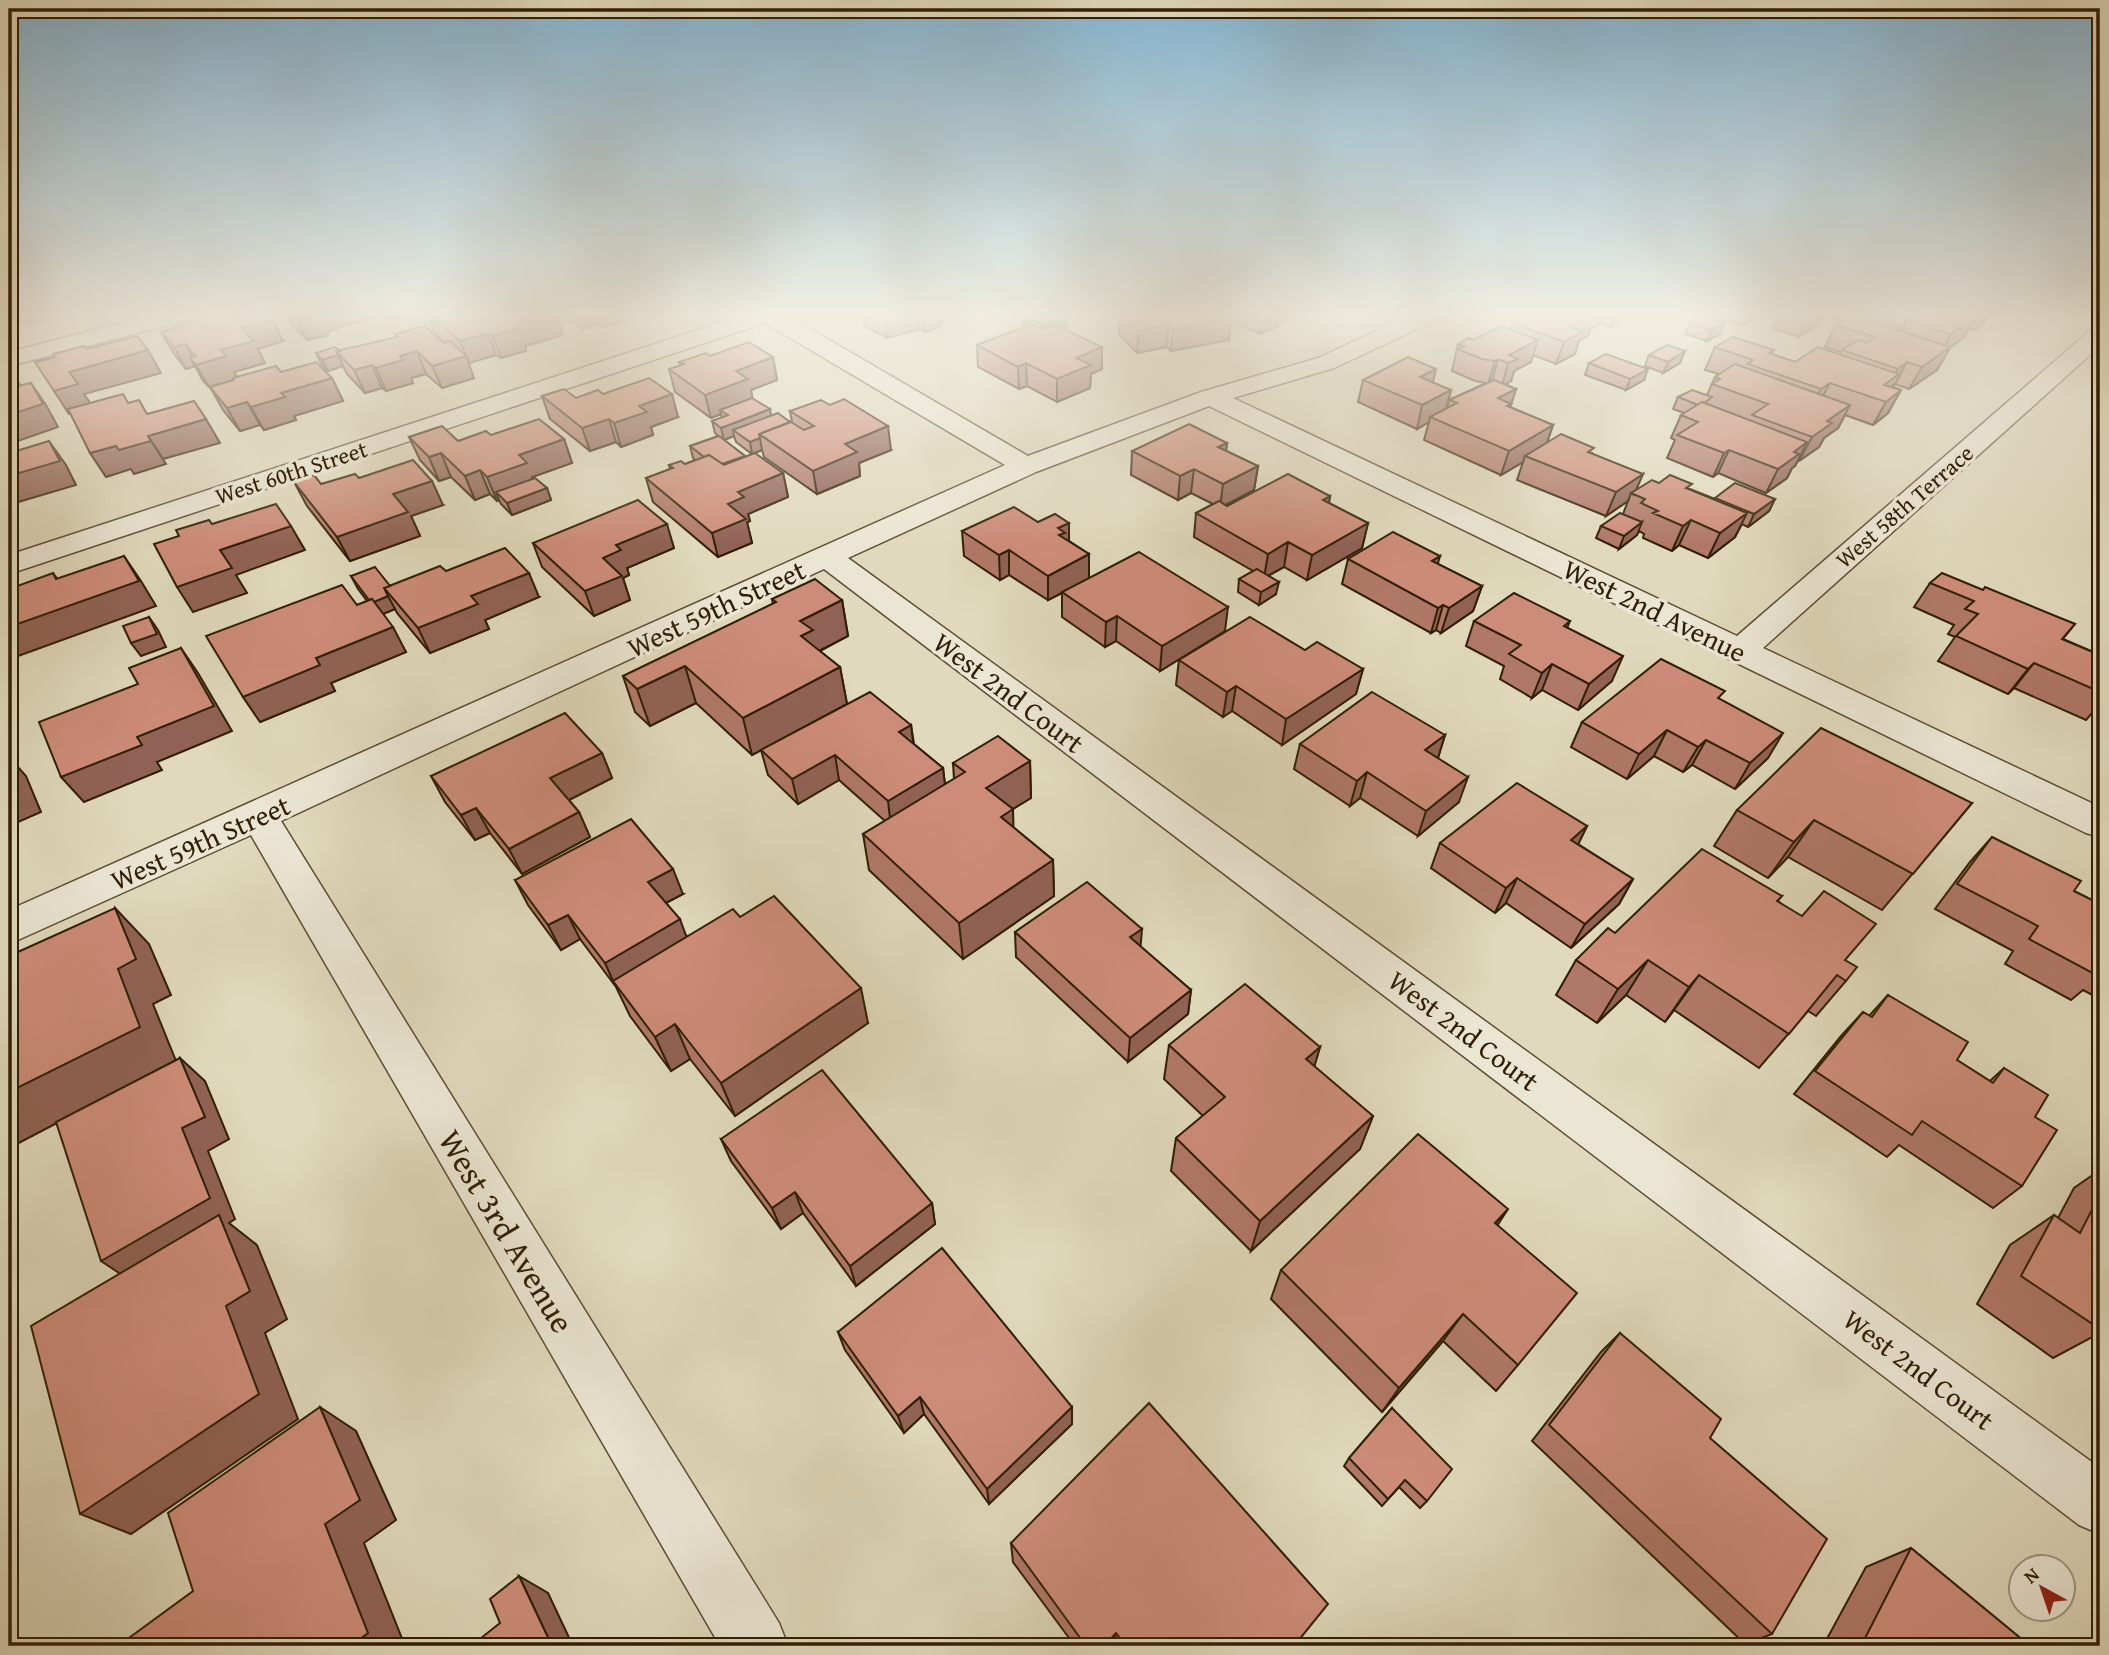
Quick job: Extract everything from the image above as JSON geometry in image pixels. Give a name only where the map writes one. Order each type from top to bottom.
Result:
[{"type":"street","name":"West 60th Street","points":[[9,565],[535,390]]},
{"type":"street","points":[[898,390],[1026,466]]},
{"type":"street","name":"West 59th Street","points":[[9,928],[1026,466],[1233,390]]},
{"type":"street","name":"West 58th Terrace","points":[[1740,651],[2036,390]]},
{"type":"street","name":"West 2nd Avenue","points":[[1210,397],[2100,823]]},
{"type":"street","name":"West 2nd Court","points":[[827,557],[2100,1504]]},
{"type":"street","name":"West 3rd Avenue","points":[[259,816],[756,1646]]},
{"type":"building","points":[[9,390],[35,390],[43,404],[9,415]]},
{"type":"building","points":[[213,390],[290,390],[281,393],[285,397],[251,407],[247,402],[227,408]]},
{"type":"building","points":[[560,390],[566,390],[576,398],[597,390],[603,394],[614,390],[667,390],[672,394],[639,406],[647,412],[614,423],[609,419],[582,428],[542,396]]},
{"type":"building","points":[[698,390],[718,390],[705,395]]},
{"type":"building","points":[[1387,390],[1451,390],[1422,405]]},
{"type":"building","points":[[1471,390],[1514,390],[1498,398],[1511,404],[1507,406],[1553,425],[1509,451],[1430,417],[1457,403],[1449,400]]},
{"type":"building","points":[[1693,390],[1712,397],[1698,405],[1678,397]]},
{"type":"building","points":[[1729,390],[1809,390],[1850,405],[1827,421],[1832,423],[1812,437],[1752,415],[1768,404]]},
{"type":"building","points":[[1851,390],[1901,390],[1886,402]]},
{"type":"building","points":[[123,394],[128,403],[139,400],[147,414],[194,401],[206,419],[148,436],[151,441],[119,450],[116,446],[90,453],[68,409]]},
{"type":"building","points":[[752,398],[770,409],[721,428],[712,421],[728,415],[720,410]]},
{"type":"building","points":[[844,399],[888,426],[845,444],[857,452],[813,471],[759,434],[791,422],[804,430],[814,426],[790,411],[821,400],[830,405]]},
{"type":"building","points":[[1702,402],[1807,442],[1794,452],[1799,454],[1778,469],[1729,450],[1724,453],[1677,435],[1698,422],[1681,415]]},
{"type":"building","points":[[778,413],[790,422],[759,434],[760,438],[750,442],[733,430]]},
{"type":"building","points":[[539,419],[564,439],[519,455],[527,463],[487,477],[480,470],[465,476],[441,453],[429,457],[409,437],[442,426],[458,441],[486,431],[491,435]]},
{"type":"building","points":[[1189,424],[1227,443],[1218,447],[1258,466],[1223,484],[1194,469],[1180,476],[1132,451]]},
{"type":"building","points":[[1561,434],[1594,448],[1588,452],[1643,474],[1616,492],[1525,456]]},
{"type":"building","points":[[719,436],[745,456],[722,464],[709,455],[704,457],[690,446]]},
{"type":"building","points":[[49,441],[60,461],[9,476],[9,444],[13,452]]},
{"type":"building","points":[[755,453],[783,473],[738,492],[744,497],[728,504],[746,519],[712,533],[646,478],[673,468],[669,465],[681,461],[685,464],[709,455],[724,465]]},
{"type":"building","points":[[413,460],[432,481],[393,494],[408,512],[337,537],[294,482],[314,475],[321,484],[355,474],[359,478]]},
{"type":"building","points":[[1288,474],[1330,496],[1323,500],[1368,523],[1312,555],[1288,542],[1268,554],[1196,513],[1219,501],[1227,506]]},
{"type":"building","points":[[1670,475],[1692,484],[1686,488],[1747,513],[1720,533],[1691,520],[1683,526],[1653,513],[1658,511],[1641,503],[1645,499],[1631,493],[1652,480],[1659,483]]},
{"type":"building","points":[[535,478],[547,488],[507,503],[496,492]]},
{"type":"building","points":[[1735,483],[1775,499],[1754,514],[1715,498]]},
{"type":"building","points":[[638,500],[667,524],[616,545],[621,550],[603,558],[622,576],[585,591],[533,543]]},
{"type":"building","points":[[276,504],[291,526],[220,550],[232,568],[177,587],[154,544],[179,536],[176,530],[209,520],[212,524]]},
{"type":"building","points":[[1014,507],[1038,522],[1055,514],[1069,523],[1058,528],[1065,533],[1059,535],[1089,554],[1048,576],[1009,550],[999,555],[962,531]]},
{"type":"building","points":[[1620,513],[1642,522],[1624,536],[1601,526]]},
{"type":"building","points":[[1393,532],[1440,556],[1432,561],[1482,586],[1449,608],[1443,605],[1438,608],[1348,559]]},
{"type":"building","points":[[505,548],[529,573],[471,596],[478,604],[418,628],[384,588],[440,566],[446,571]]},
{"type":"building","points":[[1139,552],[1228,607],[1162,646],[1117,616],[1106,622],[1062,592]]},
{"type":"building","points":[[124,556],[139,581],[9,627],[9,597],[12,596],[9,589],[53,573],[56,579]]},
{"type":"building","points":[[375,567],[390,586],[384,588],[388,596],[374,602],[369,600],[351,576]]},
{"type":"building","points":[[1257,569],[1279,582],[1261,592],[1239,579]]},
{"type":"building","points":[[1942,573],[1983,590],[1985,587],[2075,624],[2062,639],[2100,655],[2100,692],[2034,663],[2028,669],[1956,636],[1978,614],[1965,609],[1974,601],[1930,583]]},
{"type":"building","points":[[815,579],[842,600],[800,621],[813,630],[801,636],[840,667],[743,718],[685,666],[637,689],[623,676],[776,602],[772,599]]},
{"type":"building","points":[[342,585],[357,605],[372,599],[393,627],[316,658],[320,665],[243,697],[206,636]]},
{"type":"building","points":[[1514,593],[1570,621],[1564,626],[1623,656],[1589,684],[1552,664],[1542,673],[1509,654],[1521,645],[1474,621]]},
{"type":"building","points":[[149,617],[157,634],[131,643],[123,626]]},
{"type":"building","points":[[1250,617],[1305,650],[1317,642],[1363,669],[1286,719],[1236,686],[1227,692],[1179,660]]},
{"type":"building","points":[[181,648],[214,706],[137,737],[142,745],[61,777],[39,722],[138,684],[129,668]]},
{"type":"building","points":[[1661,659],[1725,691],[1718,698],[1783,733],[1750,763],[1706,740],[1698,747],[1667,730],[1639,754],[1582,722]]},
{"type":"building","points":[[870,692],[911,725],[899,732],[943,768],[888,801],[835,755],[792,779],[761,750]]},
{"type":"building","points":[[1372,692],[1445,735],[1425,750],[1468,777],[1426,811],[1367,772],[1357,781],[1300,744]]},
{"type":"building","points":[[565,713],[602,753],[550,778],[579,812],[509,849],[476,808],[461,815],[431,776]]},
{"type":"building","points":[[1821,728],[1972,803],[1913,874],[1814,820],[1794,842],[1737,810]]},
{"type":"building","points":[[998,736],[1030,761],[986,788],[1013,809],[1001,817],[1053,860],[959,923],[863,834],[965,772],[953,763]]},
{"type":"building","points":[[9,765],[18,787],[9,791]]},
{"type":"building","points":[[1517,783],[1587,826],[1571,840],[1633,879],[1585,924],[1517,878],[1506,888],[1440,843]]},
{"type":"building","points":[[631,819],[673,869],[648,882],[680,919],[605,963],[568,915],[548,925],[515,880]]},
{"type":"building","points":[[1992,837],[2081,881],[2074,891],[2100,904],[2098,976],[2029,939],[2038,926],[1957,884]]},
{"type":"building","points":[[1702,849],[1782,896],[1777,901],[1802,916],[1824,891],[1876,924],[1845,960],[1857,967],[1846,981],[1837,975],[1789,1034],[1699,975],[1689,987],[1648,960],[1618,989],[1576,960],[1608,928],[1615,933]]},
{"type":"building","points":[[1087,882],[1142,929],[1130,937],[1191,990],[1130,1038],[1015,932]]},
{"type":"building","points":[[774,896],[861,988],[721,1083],[675,1024],[655,1037],[613,981],[733,909],[740,917]]},
{"type":"building","points":[[115,908],[136,959],[118,969],[140,1027],[9,1092],[9,956]]},
{"type":"building","points":[[1245,984],[1320,1047],[1306,1059],[1373,1116],[1260,1221],[1176,1138],[1225,1097],[1169,1045]]},
{"type":"building","points":[[1888,995],[1968,1042],[1957,1060],[1993,1083],[2004,1068],[2048,1095],[2035,1117],[2057,1130],[2022,1186],[1922,1121],[1912,1135],[1815,1071],[1863,1012],[1872,1017]]},
{"type":"building","points":[[180,1058],[205,1117],[182,1128],[210,1198],[101,1261],[56,1122]]},
{"type":"building","points":[[822,1070],[932,1203],[850,1266],[795,1192],[772,1208],[721,1139]]},
{"type":"building","points":[[1418,1134],[1508,1209],[1495,1223],[1577,1293],[1518,1365],[1463,1314],[1399,1388],[1281,1270]]},
{"type":"building","points":[[2100,1194],[2100,1329],[2021,1276],[2054,1215],[2080,1233]]},
{"type":"building","points":[[219,1215],[250,1291],[226,1306],[259,1394],[80,1514],[31,1326]]},
{"type":"building","points":[[942,1248],[1072,1407],[987,1489],[920,1397],[898,1416],[838,1332]]},
{"type":"building","points":[[1620,1333],[1721,1419],[1710,1438],[1827,1539],[1772,1634],[1549,1425]]},
{"type":"building","points":[[1149,1403],[1328,1604],[1294,1646],[1126,1646],[1116,1633],[1104,1646],[1086,1646],[1011,1543]]},
{"type":"building","points":[[320,1407],[360,1500],[325,1524],[368,1633],[351,1646],[118,1646],[193,1591],[168,1513]]},
{"type":"building","points":[[1392,1408],[1452,1469],[1427,1501],[1405,1480],[1388,1499],[1349,1458]]},
{"type":"building","points":[[1911,1548],[2030,1646],[1861,1646]]},
{"type":"building","points":[[519,1576],[552,1646],[471,1646],[500,1623],[490,1599]]}]
